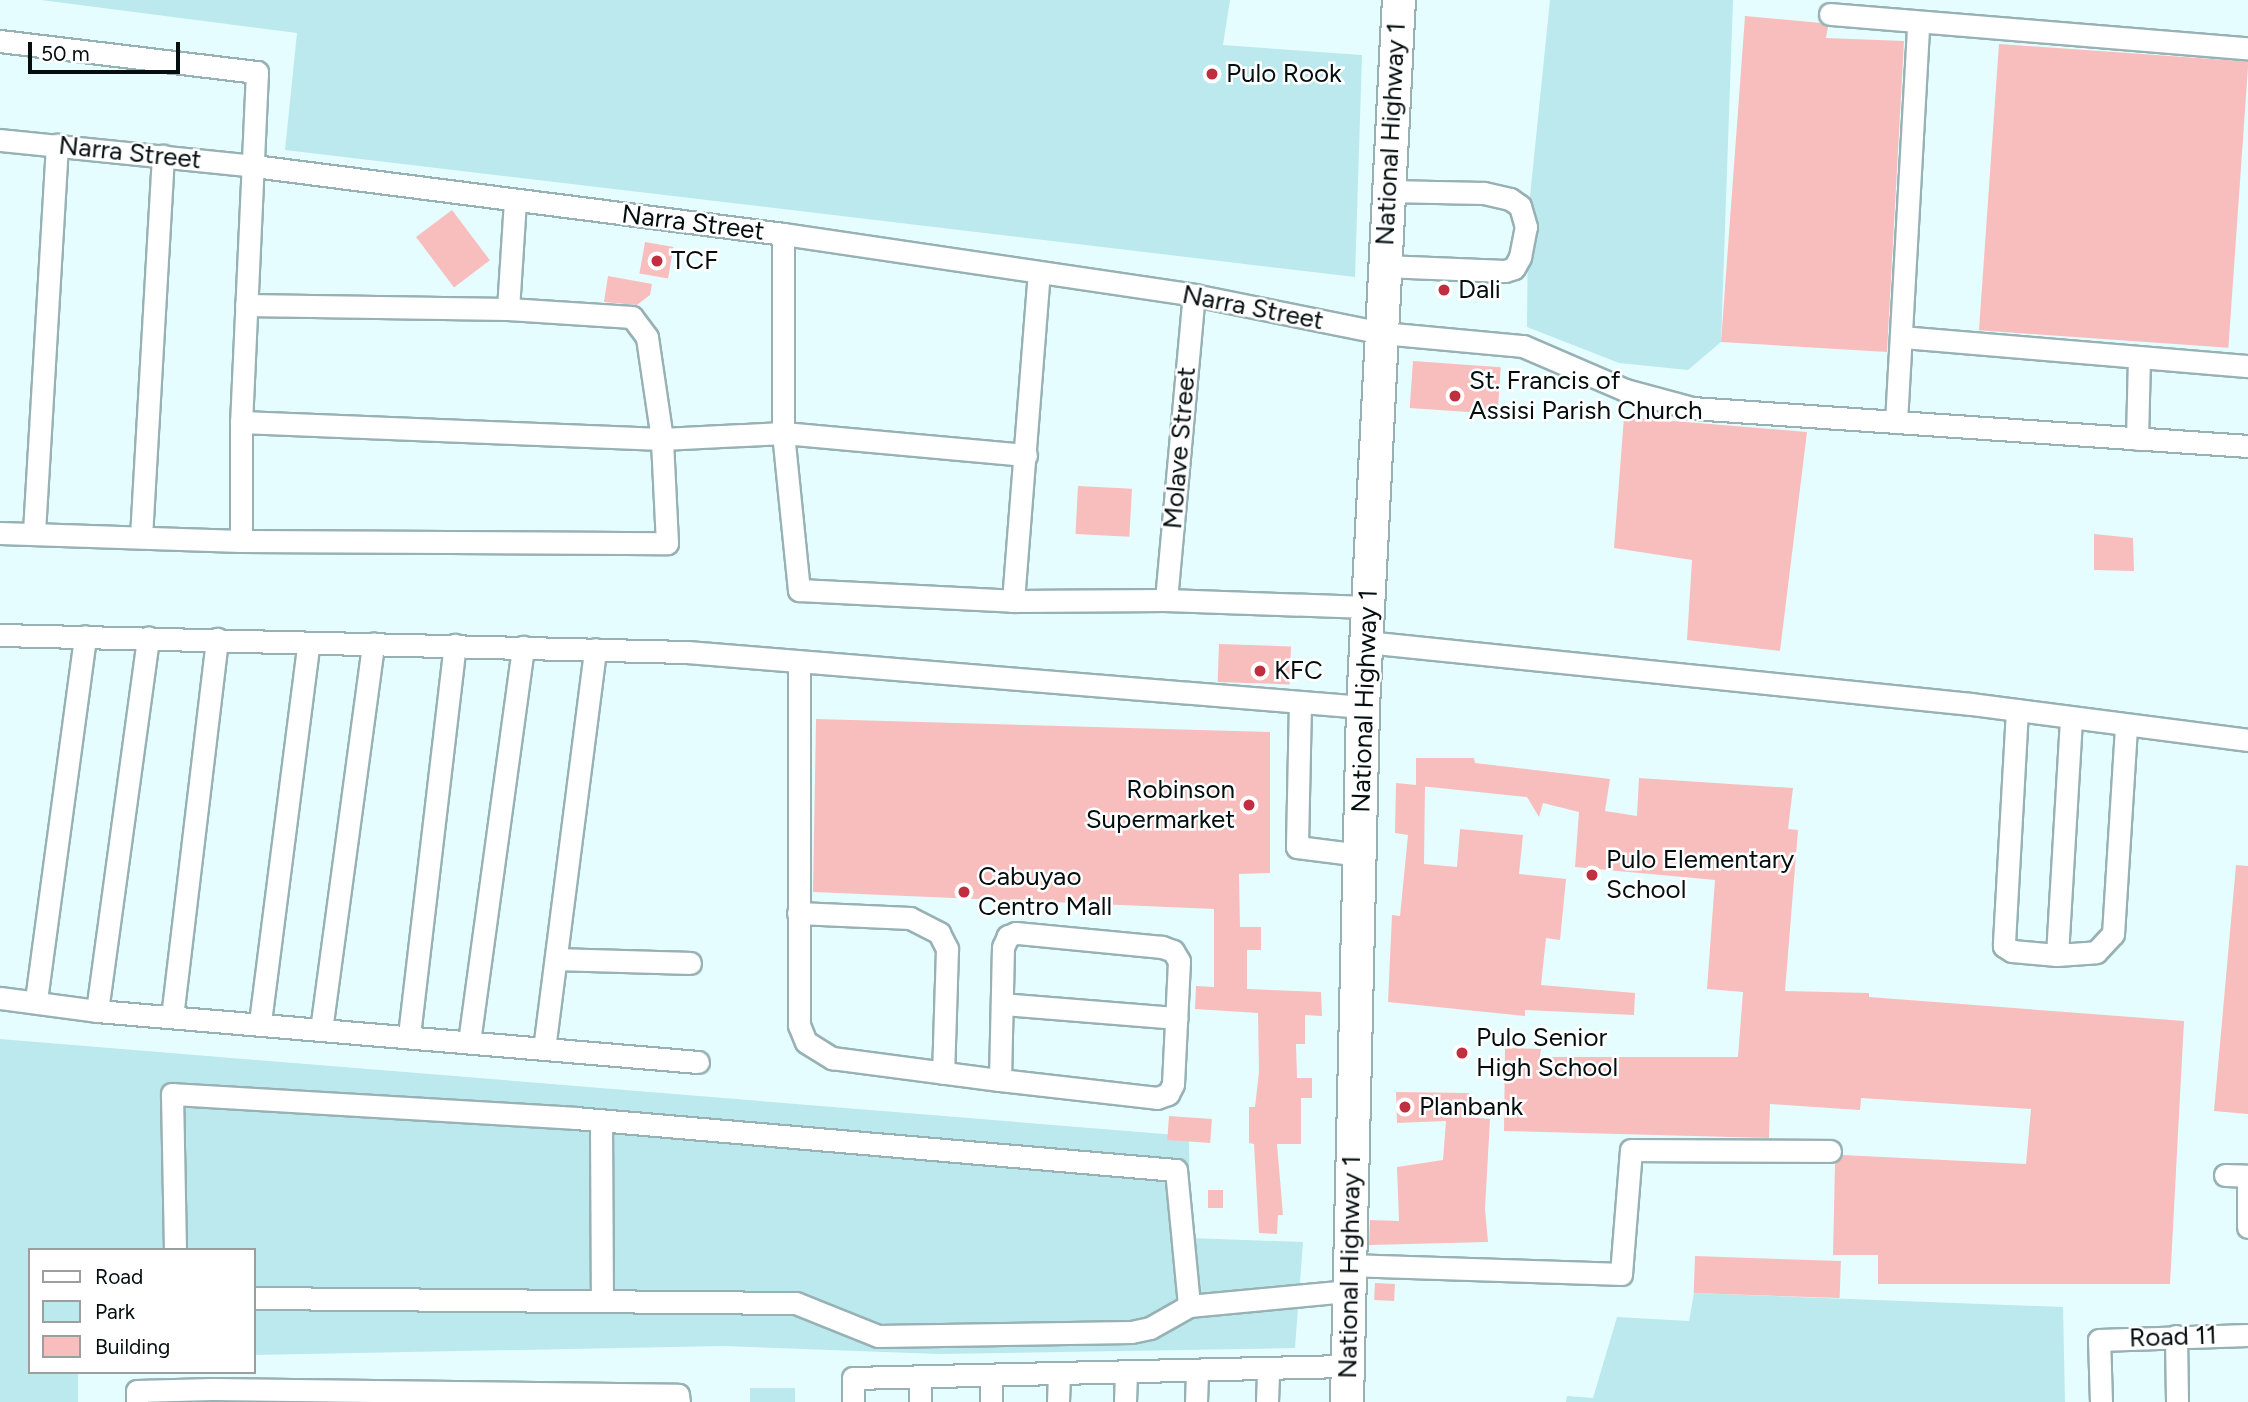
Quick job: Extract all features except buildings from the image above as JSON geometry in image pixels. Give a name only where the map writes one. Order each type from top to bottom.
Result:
[{"type":"highway","name":"National Highway 1","points":[[1347,1402],[1363,707],[1399,0]]},
{"type":"street","points":[[1830,14],[1918,24],[2248,48]]},
{"type":"street","points":[[1896,422],[1918,24]]},
{"type":"street","points":[[0,41],[257,72],[241,422],[242,541]]},
{"type":"street","name":"Narra Street","points":[[0,141],[254,166],[783,234],[1194,295],[1381,332],[1523,346],[1625,390],[1692,408],[2248,446]]},
{"type":"street","points":[[34,532],[57,145]]},
{"type":"street","points":[[141,537],[163,156]]},
{"type":"street","points":[[1384,266],[1505,271],[1514,268],[1520,257],[1526,227],[1520,206],[1510,199],[1483,193],[1388,191]]},
{"type":"street","points":[[508,309],[515,200]]},
{"type":"street","points":[[783,234],[783,433],[799,590],[1013,601],[1166,600],[1367,607]]},
{"type":"street","points":[[1013,601],[1039,272]]},
{"type":"street","name":"Molave Street","points":[[1166,600],[1194,295]]},
{"type":"street","points":[[0,533],[34,532],[242,541],[667,543],[662,439],[647,337],[632,317],[508,309],[246,305]]},
{"type":"street","points":[[1902,337],[2248,366]]},
{"type":"street","points":[[2137,439],[2139,358]]},
{"type":"street","points":[[241,422],[662,439],[783,433],[1026,455]]},
{"type":"street","points":[[0,635],[217,639],[308,645],[373,643],[687,652],[1363,707]]},
{"type":"street","points":[[36,1000],[85,636]]},
{"type":"street","points":[[97,1011],[148,637]]},
{"type":"street","points":[[172,1017],[217,639]]},
{"type":"street","points":[[1366,642],[2017,710],[2126,727],[2248,740]]},
{"type":"street","points":[[321,1030],[373,643]]},
{"type":"street","points":[[260,1022],[308,645]]},
{"type":"street","points":[[409,1035],[455,645]]},
{"type":"street","points":[[469,1042],[523,647]]},
{"type":"street","points":[[544,1049],[595,649]]},
{"type":"street","points":[[799,663],[799,1025],[806,1042],[832,1058],[943,1073],[1000,1080],[1157,1098],[1168,1094],[1173,1084],[1179,961],[1173,951],[1016,933],[1008,936],[1003,947],[1000,1080]]},
{"type":"street","points":[[1300,702],[1297,847],[1360,855]]},
{"type":"street","points":[[2017,710],[2004,946],[2012,951],[2057,955],[2096,952],[2113,934],[2126,727]]},
{"type":"street","points":[[2057,955],[2071,718]]},
{"type":"street","points":[[798,913],[910,918],[939,933],[947,949],[943,1073]]},
{"type":"street","points":[[556,959],[690,963]]},
{"type":"street","points":[[0,998],[36,1000],[97,1011],[260,1022],[321,1030],[409,1035],[698,1062]]},
{"type":"street","points":[[1002,1004],[1176,1018]]},
{"type":"street","points":[[175,1248],[172,1094],[601,1122],[1176,1170],[1189,1306]]},
{"type":"street","points":[[601,1122],[602,1301]]},
{"type":"street","points":[[256,1298],[796,1303],[878,1336],[1131,1332],[1150,1328],[1189,1306],[1350,1278],[1621,1274],[1631,1150],[1830,1151]]},
{"type":"street","points":[[2225,1175],[2248,1176],[2248,1227]]},
{"type":"street","name":"Road 11","points":[[2101,1402],[2099,1340],[2248,1335]]},
{"type":"street","points":[[2176,1336],[2177,1402]]},
{"type":"street","points":[[853,1402],[853,1378],[1348,1366]]},
{"type":"street","points":[[1196,1402],[1197,1370]]},
{"type":"street","points":[[1267,1402],[1268,1370]]},
{"type":"street","points":[[1125,1402],[1126,1371]]},
{"type":"street","points":[[1058,1402],[1059,1373]]},
{"type":"street","points":[[991,1375],[991,1402]]},
{"type":"street","points":[[920,1376],[920,1402]]},
{"type":"street","points":[[137,1402],[137,1391],[212,1396],[293,1397],[521,1398],[678,1395],[678,1402]]},
{"type":"green space","points":[[41,0],[1230,0],[1223,45],[1362,55],[1355,277],[285,150],[297,33]]},
{"type":"green space","points":[[1550,0],[1733,0],[1721,342],[1688,370],[1619,363],[1527,327],[1528,216]]},
{"type":"green space","points":[[0,1039],[1189,1136],[1190,1238],[1303,1242],[1295,1348],[939,1354],[723,1346],[256,1355],[256,1248],[28,1248],[28,1374],[78,1374],[78,1402],[0,1402]]},
{"type":"green space","points":[[1694,1293],[2063,1307],[2065,1402],[1566,1402],[1567,1396],[1593,1398],[1617,1317],[1689,1321]]},
{"type":"green space","points":[[750,1388],[795,1388],[795,1402],[750,1402]]},
{"type":"place","name":"Pulo Rook","points":[[1212,74]]},
{"type":"place","name":"TCF","points":[[657,261]]},
{"type":"place","name":"Dali","points":[[1444,290]]},
{"type":"place","name":"St. Francis of Assisi Parish Church","points":[[1455,396]]},
{"type":"place","name":"KFC","points":[[1260,671]]},
{"type":"place","name":"Robinson Supermarket","points":[[1249,805]]},
{"type":"place","name":"Pulo Elementary School","points":[[1592,875]]},
{"type":"place","name":"Cabuyao Centro Mall","points":[[964,892]]},
{"type":"place","name":"Pulo Senior High School","points":[[1462,1053]]},
{"type":"place","name":"Planbank","points":[[1405,1107]]}]
